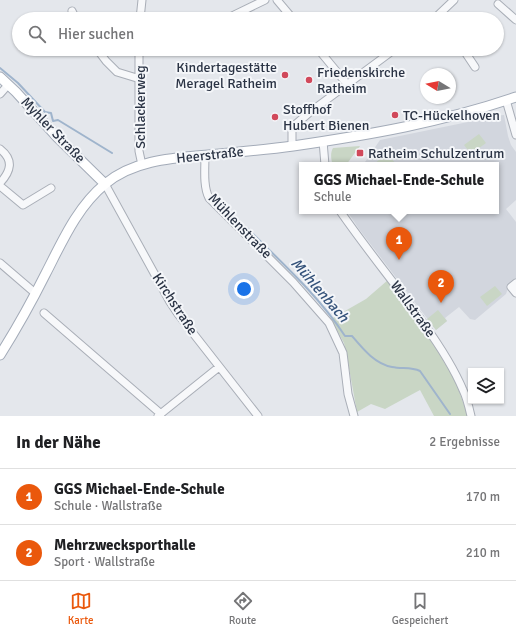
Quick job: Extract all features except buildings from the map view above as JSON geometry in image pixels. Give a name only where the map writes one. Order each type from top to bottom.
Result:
[{"type":"main road","name":"Myhler Straße","points":[[0,77],[57,137],[105,184]]},
{"type":"main road","name":"Heerstraße","points":[[0,355],[24,315],[76,219],[91,197],[105,184],[130,169],[142,165],[178,158],[292,146],[378,132],[465,114],[516,97]]},
{"type":"street","points":[[141,12],[142,0]]},
{"type":"street","points":[[240,12],[265,0]]},
{"type":"street","points":[[277,0],[286,12]]},
{"type":"street","points":[[442,12],[454,0]]},
{"type":"street","points":[[498,4],[516,20]]},
{"type":"street","points":[[102,56],[117,72],[140,79]]},
{"type":"street","name":"Schlackerweg","points":[[139,56],[139,140],[142,165]]},
{"type":"street","points":[[324,56],[347,84]]},
{"type":"street","points":[[292,146],[292,130],[296,124],[385,56]]},
{"type":"street","points":[[467,56],[475,67]]},
{"type":"street","points":[[0,94],[8,84]]},
{"type":"street","points":[[506,100],[516,135]]},
{"type":"street","points":[[323,141],[325,162]]},
{"type":"street","points":[[0,149],[5,153],[9,160],[10,166],[9,171],[0,183]]},
{"type":"street","name":"Mühlenstraße","points":[[205,155],[206,193],[209,198],[293,282],[329,323],[343,353],[348,394],[354,416]]},
{"type":"street","name":"Kirchstraße","points":[[105,184],[170,302],[258,416]]},
{"type":"street","points":[[0,186],[24,205],[51,188]]},
{"type":"street","name":"Wallstraße","points":[[342,214],[354,232],[396,284],[452,366],[464,391],[471,416]]},
{"type":"street","points":[[0,263],[35,294]]},
{"type":"street","points":[[514,285],[516,293]]},
{"type":"street","points":[[44,313],[160,415],[219,367]]},
{"type":"shaded area","points":[[504,115],[508,136],[511,145],[516,152],[516,200],[506,209],[516,222],[516,281],[508,288],[506,294],[475,320],[470,319],[459,307],[445,318],[447,321],[436,330],[349,214],[499,214],[499,162],[365,162],[380,140],[491,116]]},
{"type":"green space","points":[[479,134],[486,143],[471,154],[464,145]]},
{"type":"green space","points":[[360,146],[348,162],[332,162],[331,152],[333,148]]},
{"type":"green space","points":[[387,153],[394,162],[376,162]]},
{"type":"green space","points":[[388,280],[432,342],[455,380],[468,416],[434,416],[420,390],[385,409],[371,404],[357,412],[344,343],[331,319],[366,299]]},
{"type":"green space","points":[[495,286],[502,294],[487,306],[480,297]]},
{"type":"green space","points":[[438,310],[447,321],[436,330],[427,319]]},
{"type":"waterway","name":"Mühlenbach","points":[[0,68],[18,83],[45,112],[51,113],[53,121],[58,120],[112,153]]},
{"type":"waterway","name":"Mühlenbach","points":[[247,228],[311,293],[345,336],[352,336],[360,346],[380,363],[392,367],[420,371],[450,414]]},
{"type":"place","name":"Kindertagestätte Meragel Ratheim","points":[[285,75]]},
{"type":"place","name":"Friedenskirche Ratheim","points":[[309,80]]},
{"type":"place","name":"TC-Hückelhoven","points":[[395,115]]},
{"type":"place","name":"Stoffhof Hubert Bienen","points":[[275,117]]},
{"type":"place","name":"Ratheim Schulzentrum","points":[[360,153]]},
{"type":"place","name":"GGS Michael-Ende-Schule","points":[[399,260]]},
{"type":"place","name":"Mehrzwecksporthalle","points":[[441,303]]}]
